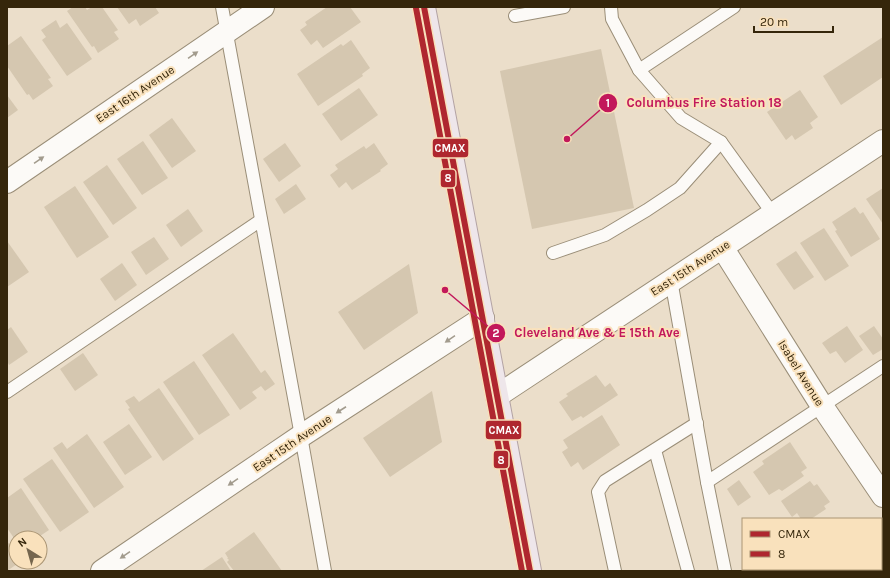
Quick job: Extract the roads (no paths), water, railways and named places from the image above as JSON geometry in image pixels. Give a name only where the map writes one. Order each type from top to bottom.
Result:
[{"type":"main road","points":[[424,7],[530,571]]},
{"type":"street","name":"East 16th Avenue","points":[[7,182],[263,7]]},
{"type":"street","name":"East 15th Avenue","points":[[497,396],[883,141]]},
{"type":"street","name":"Isabel Avenue","points":[[722,247],[822,406],[883,496]]},
{"type":"street","name":"East 15th Avenue","points":[[102,571],[301,436],[483,318]]},
{"type":"lane","points":[[222,7],[325,571]]},
{"type":"lane","points":[[515,16],[564,7]]},
{"type":"lane","points":[[611,7],[612,19],[639,70],[681,118],[721,142],[773,214]]},
{"type":"lane","points":[[639,70],[734,7]]},
{"type":"lane","points":[[554,254],[605,235],[680,188],[721,142]]},
{"type":"lane","points":[[7,392],[261,220]]},
{"type":"lane","points":[[671,280],[707,482],[725,571]]},
{"type":"lane","points":[[707,482],[883,366]]},
{"type":"lane","points":[[615,571],[598,492],[605,481],[697,423]]},
{"type":"lane","points":[[655,450],[688,571]]},
{"type":"place","name":"Columbus Fire Station 18","points":[[567,139]]},
{"type":"place","name":"Cleveland Ave & E 15th Ave","points":[[445,290]]}]
